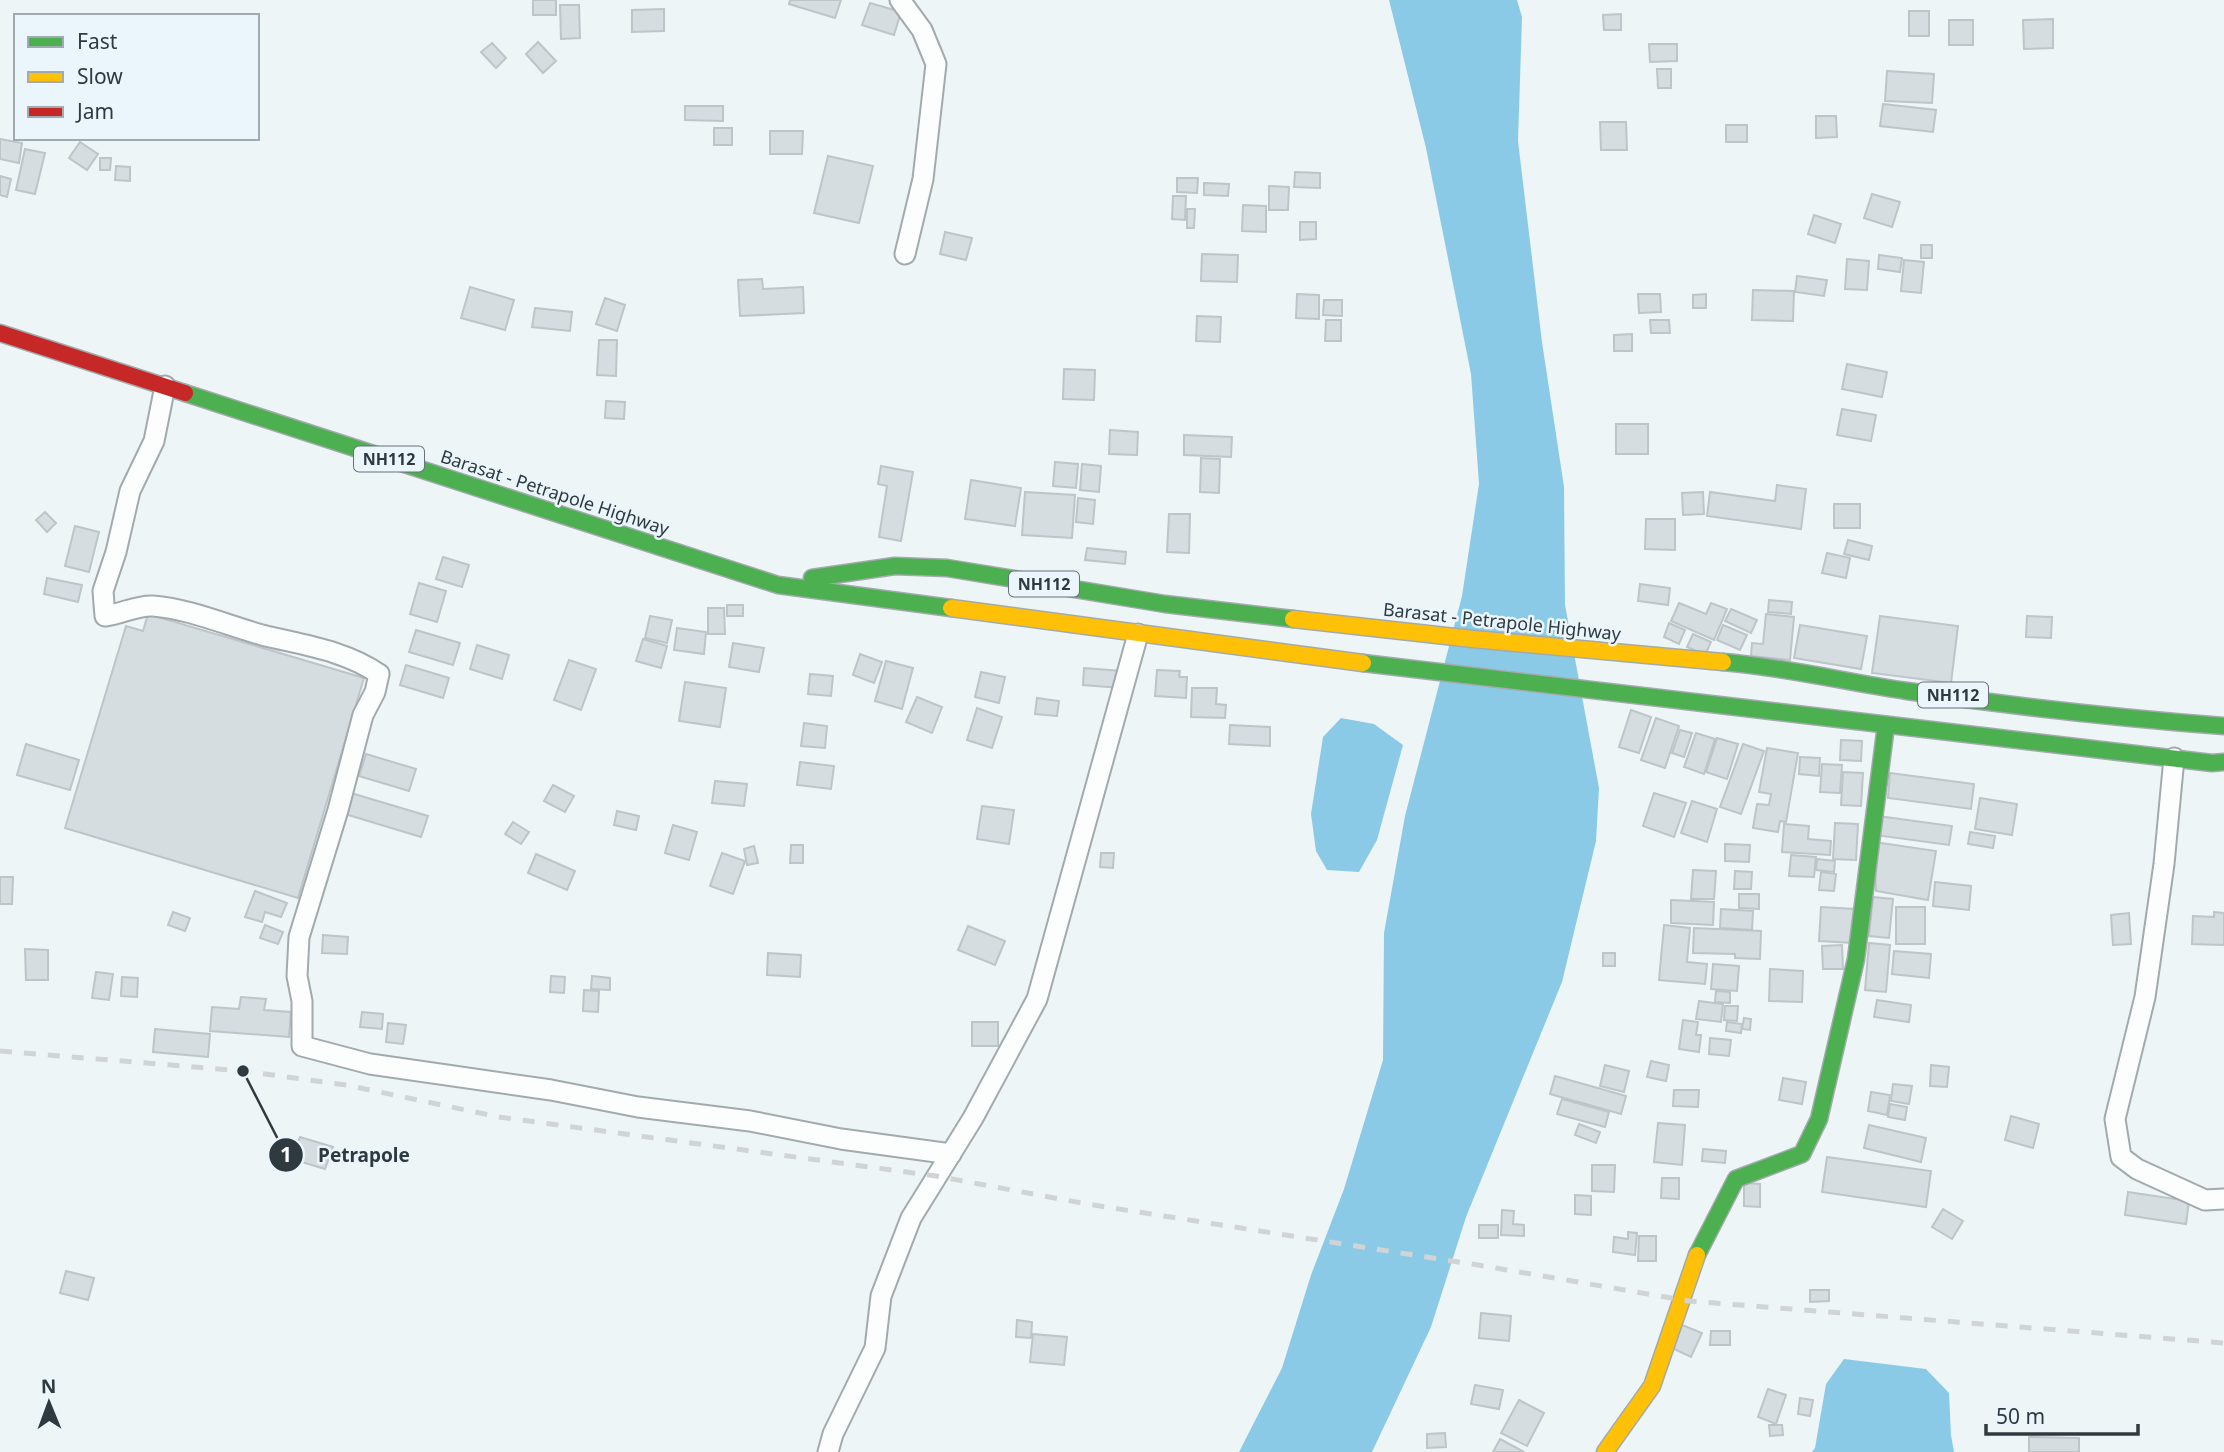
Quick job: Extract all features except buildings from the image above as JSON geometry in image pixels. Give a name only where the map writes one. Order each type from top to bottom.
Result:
[{"type":"main road","name":"Barasat - Petrapole Highway","points":[[0,333],[778,585],[1304,656],[2212,763],[2224,762]]},
{"type":"main road","name":"Barasat - Petrapole Highway","points":[[778,585],[895,566],[947,568],[1165,604],[1310,621],[1761,665],[1906,691],[2224,726]]},
{"type":"main road","points":[[1605,1452],[1652,1386],[1695,1258],[1736,1179],[1801,1154],[1819,1119],[1856,959],[1886,725]]},
{"type":"street","points":[[900,0],[922,30],[936,64],[923,179],[905,254]]},
{"type":"street","points":[[164,386],[154,441],[130,491],[116,552],[103,592],[106,616],[152,606],[201,616],[262,635],[316,646],[364,664],[379,674],[375,692],[363,715],[338,810],[299,937],[297,976],[302,1001],[302,1046],[370,1064],[951,1154]]},
{"type":"street","points":[[828,1452],[833,1434],[875,1348],[881,1296],[911,1218],[973,1118],[1037,999],[1138,634]]},
{"type":"street","points":[[2174,758],[2164,864],[2145,997],[2115,1119],[2122,1157],[2137,1169],[2205,1200],[2224,1199]]},
{"type":"water","points":[[1389,0],[1517,0],[1522,17],[1518,141],[1542,342],[1564,487],[1565,605],[1599,788],[1596,841],[1562,982],[1466,1217],[1431,1327],[1372,1452],[1239,1452],[1282,1368],[1311,1275],[1344,1189],[1383,1060],[1384,933],[1405,816],[1462,596],[1479,484],[1471,374],[1426,148]]},
{"type":"water","points":[[1341,718],[1374,724],[1403,745],[1377,840],[1359,872],[1327,870],[1316,851],[1311,814],[1323,737]]},
{"type":"water","points":[[1844,1359],[1926,1369],[1949,1393],[1954,1452],[1812,1452],[1815,1448],[1826,1384]]},
{"type":"railway","points":[[0,1051],[243,1071],[346,1085],[499,1117],[936,1176],[1087,1204],[1689,1301],[2224,1343]]},
{"type":"traffic: fast","points":[[185,393],[778,585],[951,608]]},
{"type":"traffic: fast","points":[[812,578],[895,566],[947,568],[1165,604],[1293,619]]},
{"type":"traffic: fast","points":[[1723,662],[1986,702],[2224,726]]},
{"type":"traffic: fast","points":[[1363,663],[2212,763],[2224,762]]},
{"type":"traffic: fast","points":[[1697,1255],[1736,1179],[1802,1154],[1819,1119],[1856,959],[1886,725]]},
{"type":"traffic: slow","points":[[951,608],[1363,663]]},
{"type":"traffic: slow","points":[[1293,619],[1723,662]]},
{"type":"traffic: slow","points":[[1605,1452],[1652,1386],[1697,1255]]},
{"type":"traffic: jam","points":[[0,333],[185,393]]},
{"type":"place","name":"Petrapole","points":[[243,1071]]}]
